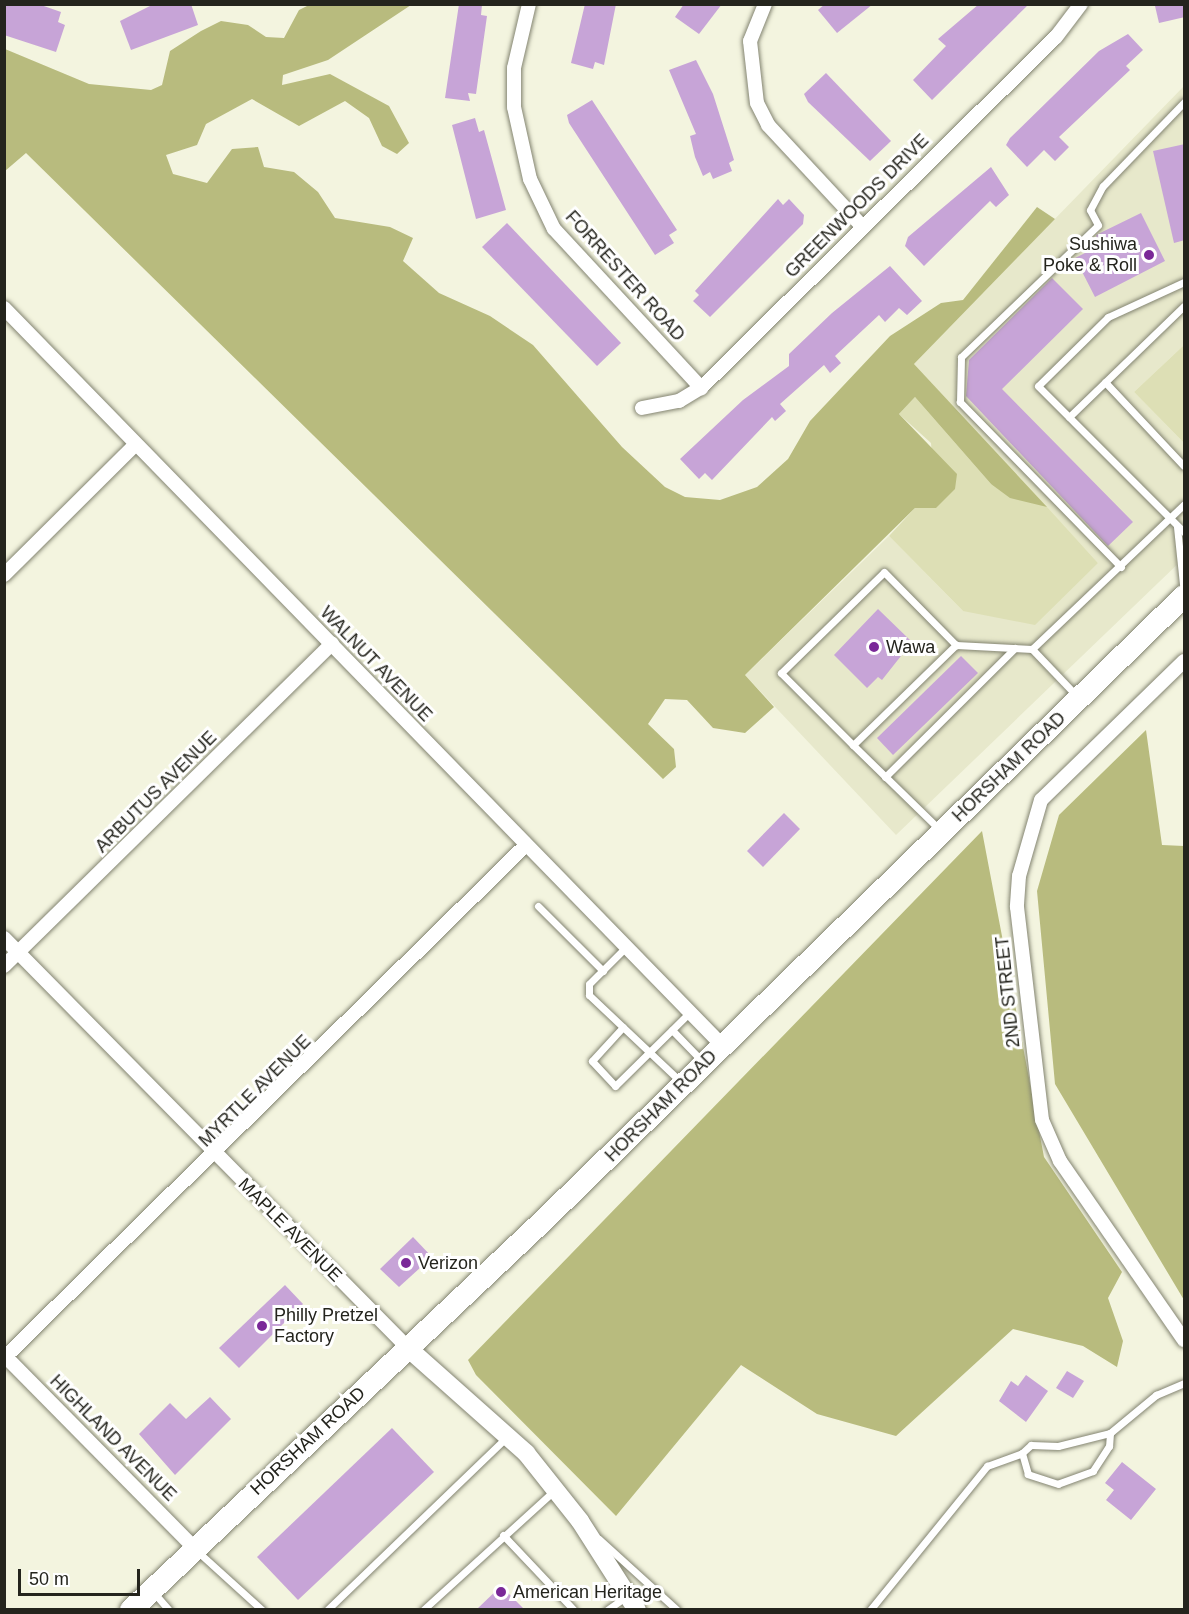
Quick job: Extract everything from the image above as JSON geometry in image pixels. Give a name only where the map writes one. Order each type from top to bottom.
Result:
[{"type":"main road","name":"HORSHAM ROAD","points":[[131,1610],[194,1548],[409,1349],[1185,596]]},
{"type":"street","name":"FORRESTER ROAD","points":[[529,4],[514,68],[514,107],[530,179],[555,229],[701,388]]},
{"type":"street","points":[[765,4],[750,41],[757,103],[768,125],[861,225]]},
{"type":"street","name":"GREENWOODS DRIVE","points":[[642,408],[679,401],[701,388],[861,225],[1056,37],[1081,4]]},
{"type":"street","name":"WALNUT AVENUE","points":[[4,308],[722,1045]]},
{"type":"street","points":[[4,574],[135,445]]},
{"type":"street","name":"ARBUTUS AVENUE","points":[[4,966],[332,644]]},
{"type":"street","name":"2ND STREET","points":[[1185,661],[1041,800],[1019,876],[1017,907],[1038,1092],[1048,1136],[1060,1161],[1185,1340]]},
{"type":"street","name":"MYRTLE AVENUE","points":[[5,1356],[216,1156],[525,845]]},
{"type":"street","name":"MAPLE AVENUE","points":[[4,938],[216,1156],[409,1349],[507,1436],[580,1521],[632,1603]]},
{"type":"street","name":"HIGHLAND AVENUE","points":[[5,1356],[194,1548]]},
{"type":"lane","points":[[1121,567],[960,402],[961,357],[1098,225],[1090,210],[1103,186],[1185,102]]},
{"type":"lane","points":[[1185,282],[1107,318],[1038,386],[1177,528],[1185,532]]},
{"type":"lane","points":[[1069,417],[1185,306]]},
{"type":"lane","points":[[1105,382],[1185,466]]},
{"type":"lane","points":[[1032,649],[1185,504]]},
{"type":"lane","points":[[1177,528],[1185,596]]},
{"type":"lane","points":[[942,832],[781,673],[884,572],[956,645],[1032,649],[1079,699]]},
{"type":"lane","points":[[853,745],[956,645]]},
{"type":"lane","points":[[885,777],[1015,648]]},
{"type":"lane","points":[[538,906],[603,971]]},
{"type":"lane","points":[[626,947],[587,989],[683,1084]]},
{"type":"lane","points":[[623,1027],[592,1061],[612,1084],[619,1085],[690,1012]]},
{"type":"lane","points":[[672,1030],[704,1063]]},
{"type":"lane","points":[[870,1610],[987,1466],[1022,1453],[1031,1445],[1058,1446],[1110,1433],[1156,1395],[1185,1383]]},
{"type":"lane","points":[[1022,1453],[1028,1474],[1058,1484],[1093,1471],[1109,1446],[1110,1433]]},
{"type":"lane","points":[[327,1610],[507,1436]]},
{"type":"lane","points":[[423,1610],[555,1490]]},
{"type":"lane","points":[[580,1521],[677,1610]]},
{"type":"lane","points":[[503,1535],[574,1610]]},
{"type":"lane","points":[[194,1548],[262,1610]]},
{"type":"lane","points":[[151,1590],[169,1610]]},
{"type":"lane","points":[[607,1610],[632,1603]]},
{"type":"shaded area","points":[[1184,86],[1184,345],[1134,392],[1184,443],[1184,558],[896,835],[745,675],[889,536],[963,611],[1098,563],[914,364]]},
{"type":"shaded area","points":[[1184,345],[1184,443],[1134,392]]},
{"type":"shaded area","points":[[915,397],[991,484],[1047,507],[1098,563],[1035,625],[963,611],[889,536],[915,508],[936,508],[931,443],[899,414]]},
{"type":"green space","points":[[309,5],[411,5],[328,60],[283,75],[282,85],[330,74],[389,106],[409,143],[397,154],[382,146],[369,118],[345,101],[299,126],[252,99],[206,124],[197,145],[166,155],[173,174],[207,183],[232,149],[258,147],[264,167],[294,172],[318,192],[335,218],[390,227],[413,238],[403,261],[439,293],[490,316],[533,345],[622,447],[665,487],[685,497],[720,500],[757,487],[788,459],[810,421],[890,336],[941,303],[963,300],[1037,207],[1055,219],[914,364],[1047,507],[1010,498],[991,484],[915,397],[899,414],[957,474],[955,489],[936,508],[915,508],[745,675],[774,707],[745,733],[713,728],[687,700],[665,699],[648,724],[674,749],[676,767],[663,779],[26,153],[5,171],[5,49],[89,84],[151,90],[162,85],[170,51],[201,31],[221,21],[248,25],[266,37],[284,38],[299,10]]},
{"type":"green space","points":[[1146,730],[1162,845],[1184,846],[1184,1300],[1055,1084],[1037,891],[1059,815]]},
{"type":"green space","points":[[982,831],[1044,1157],[1122,1272],[1108,1298],[1123,1341],[1117,1367],[1083,1346],[1013,1329],[896,1436],[817,1414],[741,1365],[616,1516],[476,1375],[468,1360]]},
{"type":"building","points":[[4,4],[38,4],[61,12],[58,22],[65,25],[56,52],[4,35]]},
{"type":"building","points":[[154,4],[191,4],[198,25],[131,50],[120,21]]},
{"type":"building","points":[[459,4],[482,5],[481,15],[487,16],[476,94],[468,93],[470,101],[445,98]]},
{"type":"building","points":[[585,4],[616,4],[604,65],[595,62],[593,69],[571,63]]},
{"type":"building","points":[[684,4],[722,4],[699,34],[675,17]]},
{"type":"building","points":[[825,4],[873,4],[837,33],[818,10]]},
{"type":"building","points":[[979,4],[1029,4],[932,100],[913,80],[946,46],[938,39]]},
{"type":"building","points":[[1185,4],[1185,17],[1159,23],[1155,6]]},
{"type":"building","points":[[1128,34],[1143,50],[1126,66],[1130,70],[1059,137],[1069,147],[1055,161],[1044,150],[1027,167],[1006,145],[1010,138],[1099,51]]},
{"type":"building","points":[[696,60],[713,94],[734,160],[729,163],[732,171],[713,179],[710,172],[703,176],[695,157],[690,136],[696,134],[669,70]]},
{"type":"building","points":[[826,73],[891,141],[870,161],[808,102],[804,94]]},
{"type":"building","points":[[592,100],[677,230],[669,235],[674,243],[655,255],[569,123],[567,115]]},
{"type":"building","points":[[475,118],[479,132],[484,130],[506,210],[476,219],[452,125]]},
{"type":"building","points":[[1185,144],[1185,240],[1174,243],[1153,151]]},
{"type":"building","points":[[991,167],[1009,195],[996,207],[990,201],[924,266],[905,246],[908,237]]},
{"type":"building","points":[[778,199],[783,205],[789,199],[804,215],[803,224],[710,317],[693,301],[699,295],[695,291]]},
{"type":"building","points":[[1141,213],[1165,261],[1095,297],[1075,258],[1099,246],[1096,235]]},
{"type":"building","points":[[507,223],[621,343],[597,366],[482,247]]},
{"type":"building","points":[[890,266],[922,301],[907,315],[899,308],[885,322],[879,315],[835,356],[841,363],[830,373],[824,365],[780,404],[786,411],[775,421],[772,417],[712,480],[705,473],[699,479],[680,459],[743,400],[789,366],[789,354],[832,313]]},
{"type":"building","points":[[1052,278],[1083,309],[1002,389],[1133,522],[1108,546],[966,396],[969,360]]},
{"type":"building","name":"Wawa","points":[[878,609],[912,642],[882,680],[878,677],[867,688],[834,655]]},
{"type":"building","points":[[961,656],[978,673],[893,755],[877,738]]},
{"type":"building","points":[[784,813],[800,829],[763,867],[747,851]]},
{"type":"building","name":"Verizon","points":[[413,1237],[432,1257],[399,1287],[380,1269]]},
{"type":"building","name":"Philly Pretzel Factory","points":[[285,1285],[303,1304],[239,1368],[219,1348]]},
{"type":"building","points":[[1067,1371],[1084,1381],[1073,1398],[1056,1388]]},
{"type":"building","points":[[1026,1375],[1048,1391],[1026,1422],[999,1401],[1011,1381],[1018,1386]]},
{"type":"building","points":[[210,1397],[231,1419],[175,1475],[139,1434],[170,1403],[186,1419]]},
{"type":"building","points":[[392,1428],[434,1472],[298,1600],[257,1557]]},
{"type":"building","points":[[1122,1462],[1156,1489],[1131,1520],[1106,1500],[1114,1490],[1105,1483]]},
{"type":"building","name":"American Heritage","points":[[501,1586],[525,1610],[476,1610]]},
{"type":"place","name":"Sushiwa Poke & Roll","points":[[1149,255]]},
{"type":"place","name":"Wawa","points":[[874,647]]},
{"type":"place","name":"Verizon","points":[[406,1263]]},
{"type":"place","name":"Philly Pretzel Factory","points":[[262,1326]]},
{"type":"place","name":"American Heritage","points":[[501,1592]]}]
